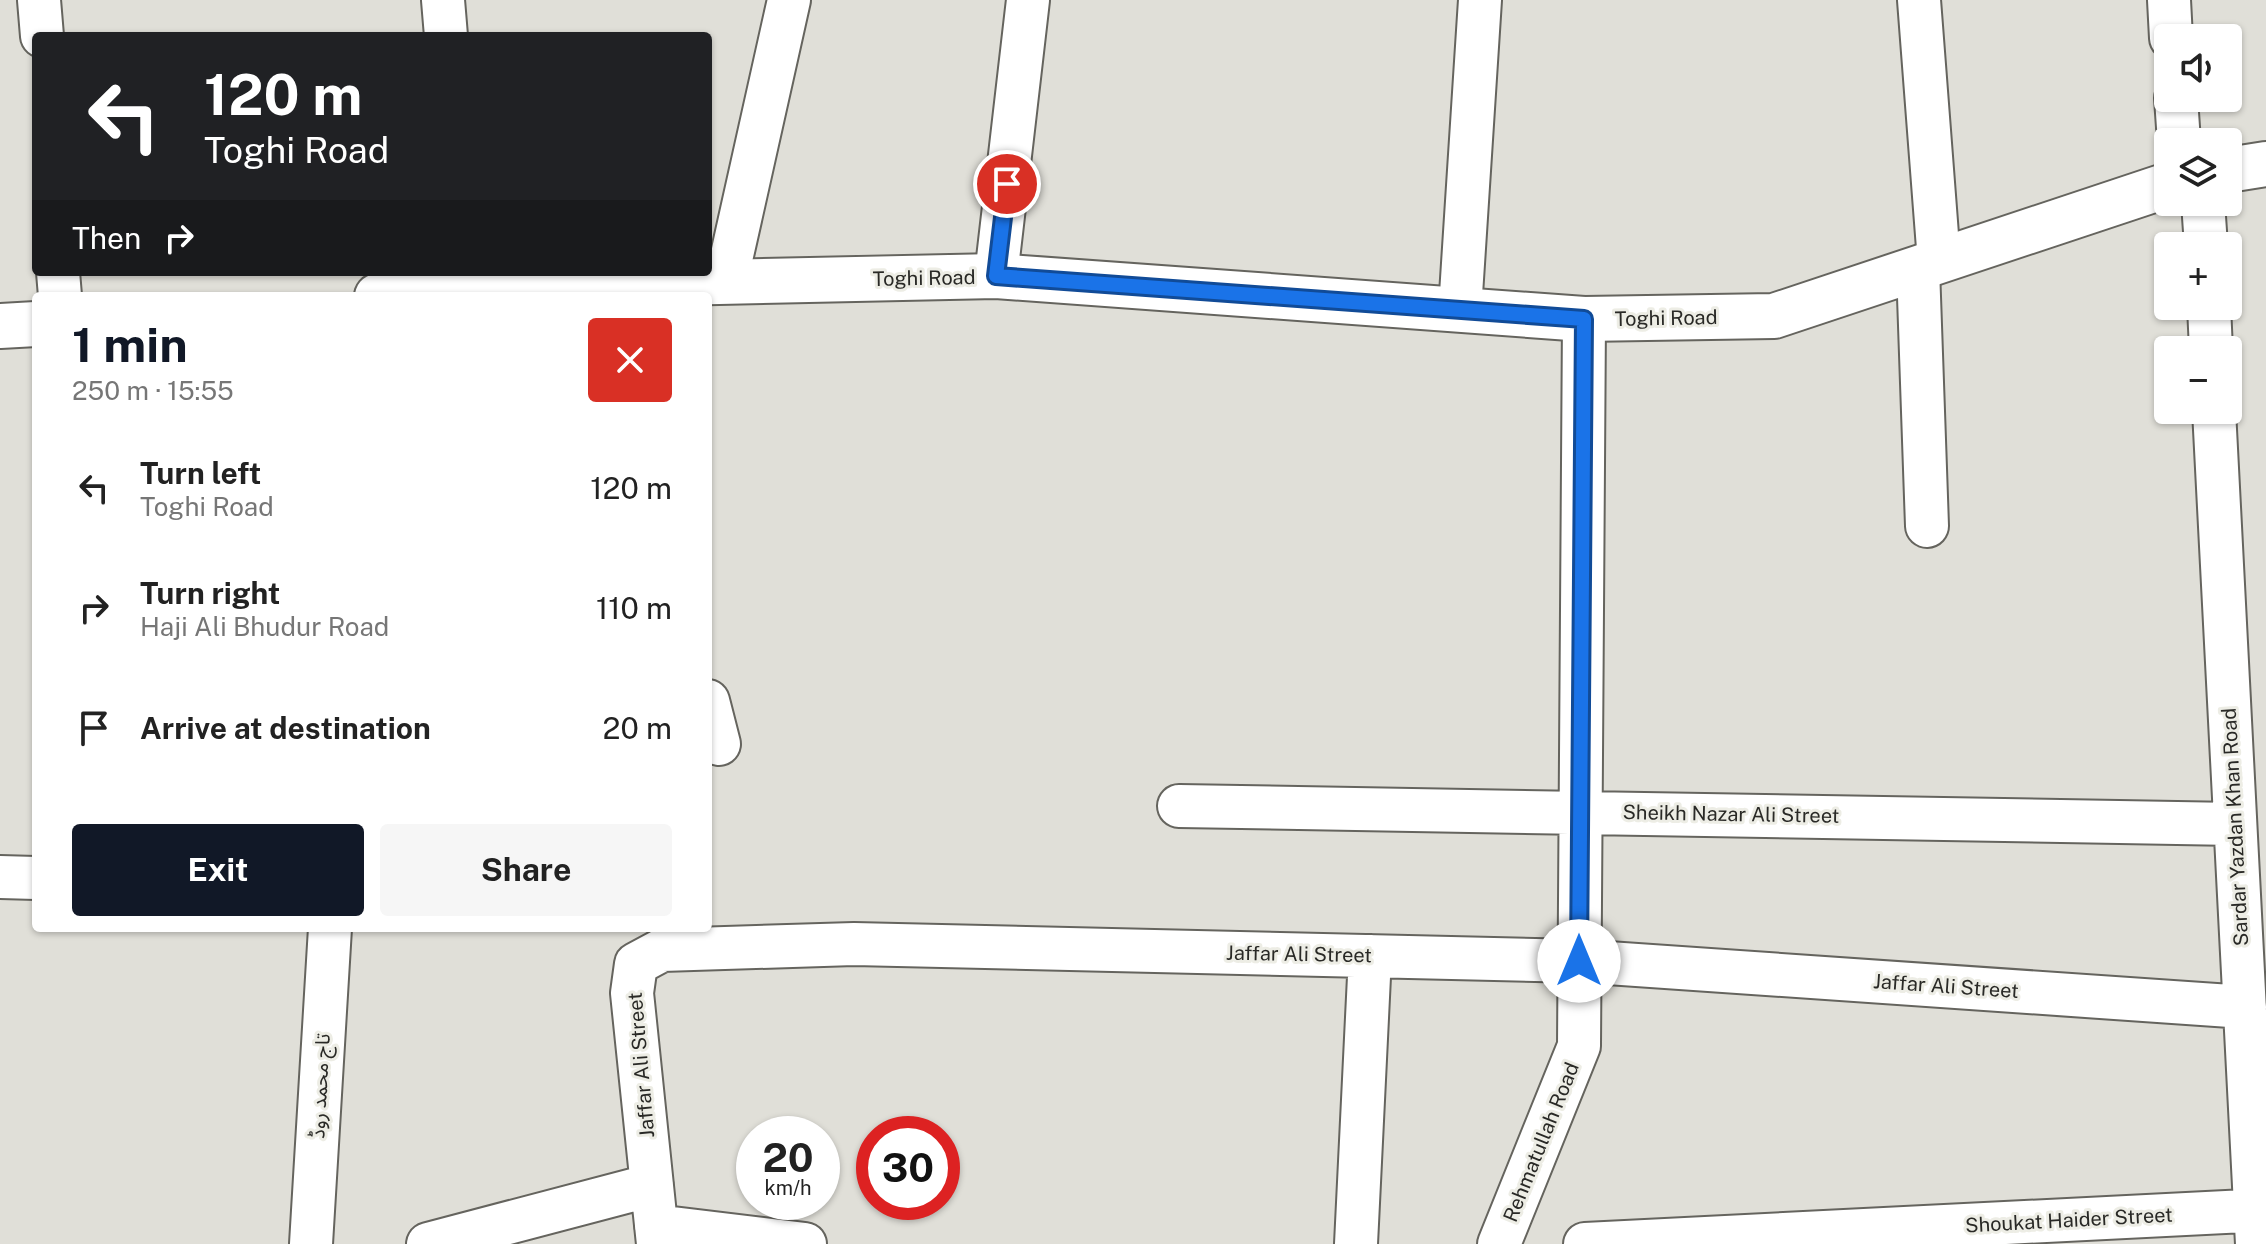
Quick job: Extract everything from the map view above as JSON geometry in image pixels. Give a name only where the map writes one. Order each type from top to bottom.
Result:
[{"type":"street","points":[[39,0],[42,32]]},
{"type":"street","points":[[443,0],[446,32]]},
{"type":"street","points":[[726,282],[789,0]]},
{"type":"street","points":[[996,276],[1028,0]]},
{"type":"street","points":[[1460,310],[1480,0]]},
{"type":"street","points":[[1919,0],[1928,264],[1927,526]]},
{"type":"street","points":[[2169,0],[2170,24]]},
{"type":"street","points":[[2242,168],[2266,164]]},
{"type":"street","name":"Toghi Road","points":[[399,292],[458,281],[726,282],[996,276],[1584,319],[1774,316],[2154,190]]},
{"type":"street","name":"Rehmatullah Road","points":[[1499,1244],[1579,1046],[1584,319]]},
{"type":"street","points":[[0,326],[32,324]]},
{"type":"street","name":"Sardar Yazdan Khan Road","points":[[2215,424],[2259,1222]]},
{"type":"street","points":[[712,717],[719,744]]},
{"type":"street","name":"Sheikh Nazar Ali Street","points":[[1179,806],[2235,824]]},
{"type":"street","points":[[0,877],[32,878]]},
{"type":"street","name":"تاج محمد روڈ","points":[[311,1244],[330,932]]},
{"type":"street","name":"Jaffar Ali Street","points":[[657,1235],[632,993],[636,964],[662,950],[854,944],[1579,961],[2245,1007]]},
{"type":"street","points":[[1356,1244],[1370,956]]},
{"type":"street","points":[[428,1244],[652,1185]]},
{"type":"street","name":"Shoukat Haider Street","points":[[1585,1244],[2259,1222]]},
{"type":"street","points":[[657,1235],[805,1244]]},
{"type":"route","points":[[1007,184],[996,276],[1584,319],[1579,961]]}]
